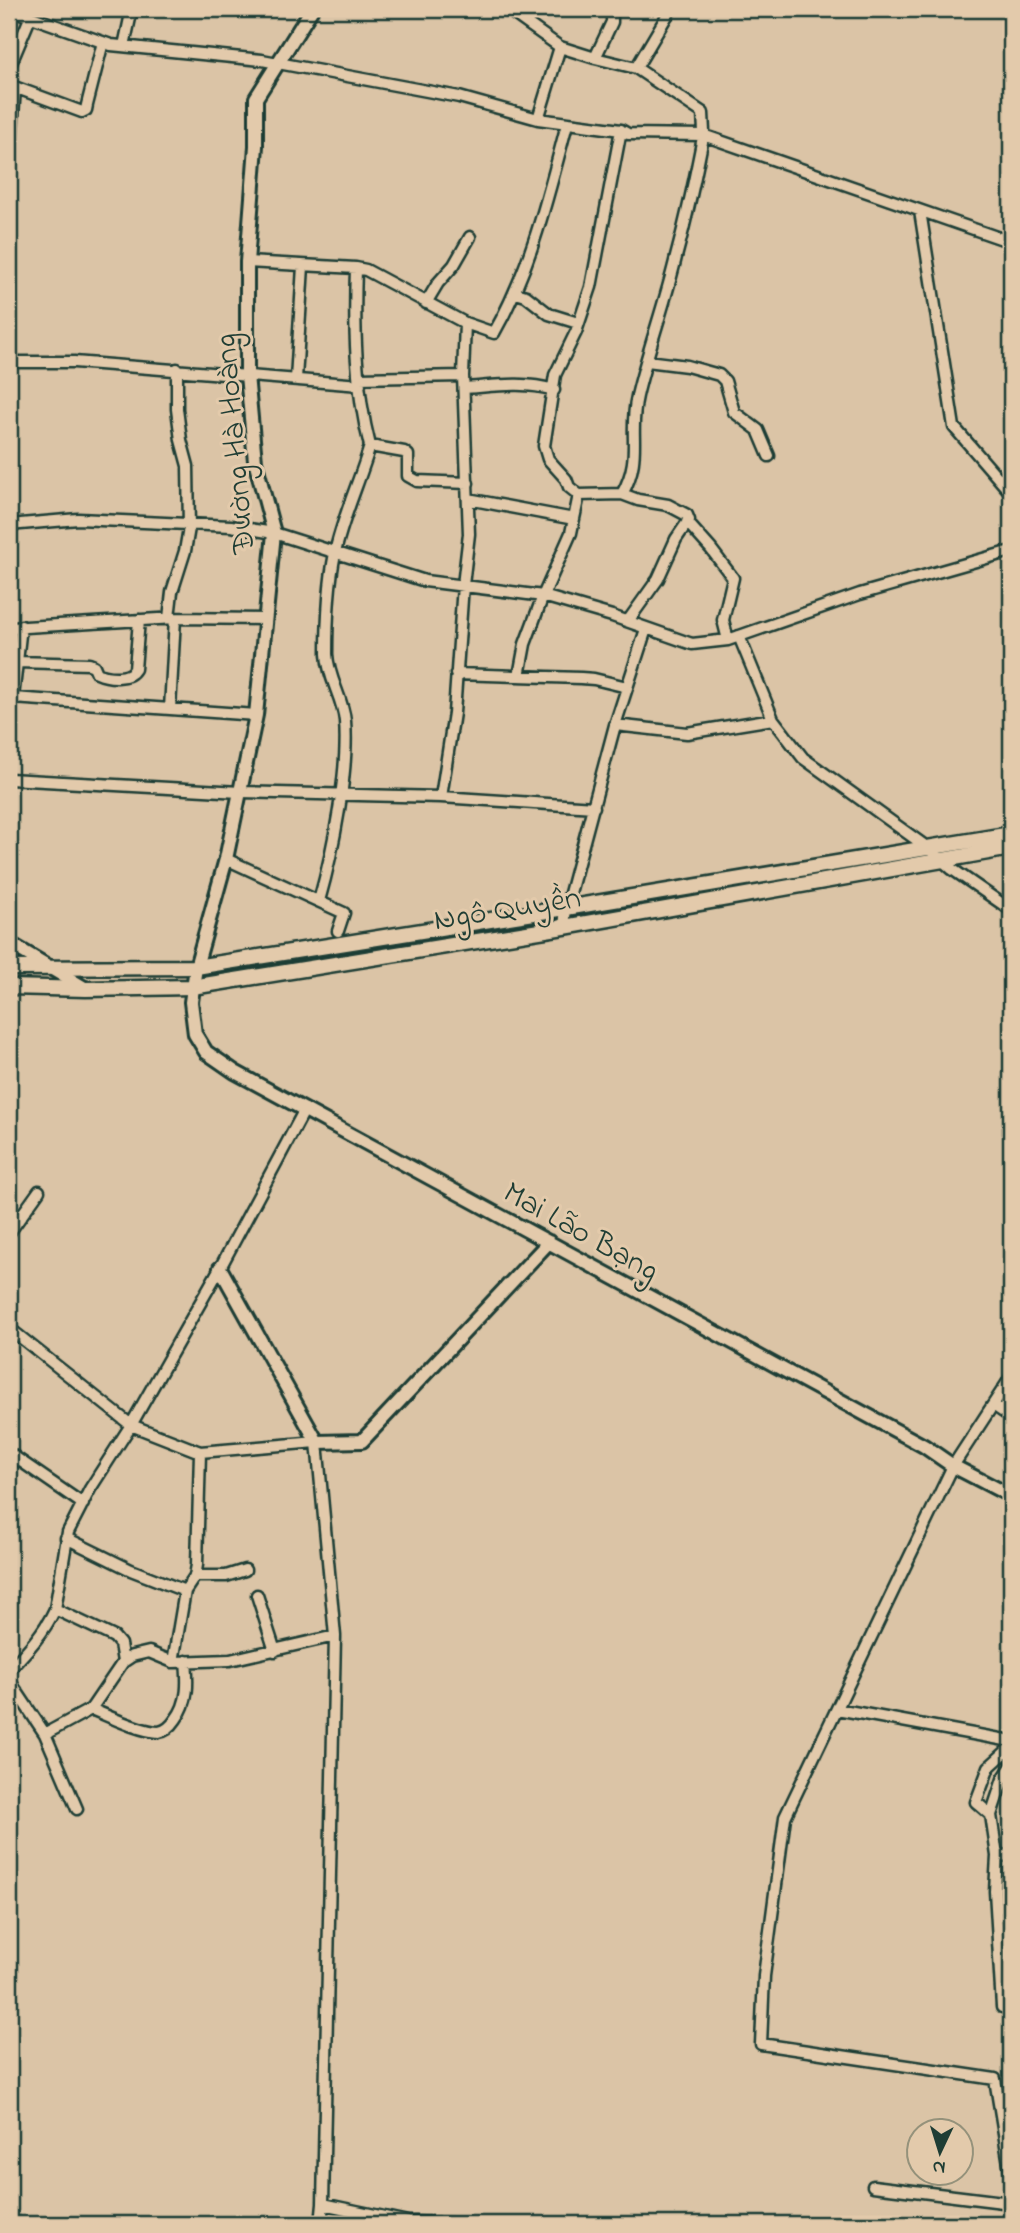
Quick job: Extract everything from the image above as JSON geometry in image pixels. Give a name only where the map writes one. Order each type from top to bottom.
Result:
[{"type":"main road","name":"Ngô Quyền","points":[[9,968],[196,967],[1011,834]]},
{"type":"main road","name":"Ngô Quyền","points":[[9,987],[192,987],[564,927],[1011,848]]},
{"type":"street","points":[[9,9],[103,42],[124,46],[279,63],[459,97],[538,119],[621,130],[628,134],[703,135],[1011,242]]},
{"type":"street","points":[[124,46],[132,9]]},
{"type":"street","name":"Đường Hà Hoàng","points":[[196,967],[226,859],[256,715],[274,533],[255,461],[247,375],[247,262],[256,146],[256,98],[312,9]]},
{"type":"street","points":[[507,9],[560,47],[636,68],[703,113],[703,135],[676,258],[636,399],[634,468],[622,494]]},
{"type":"street","points":[[594,58],[612,23],[612,9]]},
{"type":"street","points":[[636,68],[671,9]]},
{"type":"street","points":[[9,68],[30,18]]},
{"type":"street","points":[[9,180],[12,86],[82,112],[88,105],[103,42]]},
{"type":"street","points":[[538,119],[560,47]]},
{"type":"street","points":[[247,262],[366,270],[465,323],[494,333],[516,293],[542,219],[566,124]]},
{"type":"street","points":[[621,130],[591,287],[576,332],[555,376],[544,446],[548,459],[566,479],[569,487],[579,495],[622,494],[638,500],[668,505],[687,515],[687,522],[658,579],[628,621]]},
{"type":"street","points":[[920,211],[954,427],[1011,493]]},
{"type":"street","points":[[426,303],[434,287],[454,265],[470,237]]},
{"type":"street","points":[[296,379],[303,266]]},
{"type":"street","points":[[319,901],[341,794],[346,724],[327,656],[335,553],[370,446],[354,328],[356,268]]},
{"type":"street","points":[[516,293],[526,296],[549,314],[578,323]]},
{"type":"street","points":[[441,797],[454,713],[469,534],[464,388],[465,323]]},
{"type":"street","points":[[9,362],[55,361],[360,382],[464,376]]},
{"type":"street","points":[[647,361],[687,366],[719,375],[725,381],[734,412],[758,430],[769,456]]},
{"type":"street","points":[[170,709],[172,592],[185,551],[189,524],[188,466],[177,409],[177,369]]},
{"type":"street","points":[[464,388],[509,384],[533,385],[554,390]]},
{"type":"street","points":[[370,446],[404,452],[408,455],[408,476],[417,481],[468,483]]},
{"type":"street","points":[[519,676],[525,644],[542,596],[570,533],[579,495]]},
{"type":"street","points":[[468,499],[574,519]]},
{"type":"street","points":[[9,525],[78,519],[231,526],[274,533],[425,581],[542,596],[628,621],[692,645],[729,640],[860,594],[1011,551]]},
{"type":"street","points":[[687,522],[733,578],[723,620],[725,634],[729,640]]},
{"type":"street","points":[[9,628],[172,618],[266,619]]},
{"type":"street","points":[[16,662],[89,664],[103,676],[129,676],[135,669],[139,620]]},
{"type":"street","points":[[21,626],[11,701],[256,715]]},
{"type":"street","points":[[564,927],[566,908],[615,725],[646,629]]},
{"type":"street","points":[[739,636],[773,719],[803,758],[1011,910]]},
{"type":"street","points":[[456,674],[594,678],[627,687]]},
{"type":"street","points":[[615,725],[687,733],[773,719]]},
{"type":"street","points":[[9,779],[240,792],[441,797],[594,807]]},
{"type":"street","points":[[226,859],[344,913],[338,931]]},
{"type":"street","points":[[9,943],[86,989]]},
{"type":"street","name":"Mai Lão Bạng","points":[[196,967],[192,987],[192,1020],[195,1034],[206,1052],[235,1072],[913,1440],[953,1466],[1011,1496]]},
{"type":"street","points":[[9,1670],[40,1635],[55,1609],[66,1538],[83,1504],[220,1268],[305,1109]]},
{"type":"street","points":[[9,1233],[39,1191]]},
{"type":"street","points":[[9,1328],[131,1425],[200,1452],[362,1441],[549,1242]]},
{"type":"street","points":[[220,1268],[317,1442],[335,1636],[323,2204],[318,2224]]},
{"type":"street","points":[[1011,1377],[953,1466],[785,1817],[764,1976],[761,2044],[995,2079],[1011,2176]]},
{"type":"street","points":[[993,1405],[1011,1417]]},
{"type":"street","points":[[173,1662],[185,1591],[195,1576],[200,1452]]},
{"type":"street","points":[[9,1453],[83,1504]]},
{"type":"street","points":[[66,1538],[131,1570],[185,1591]]},
{"type":"street","points":[[195,1576],[226,1576],[245,1570]]},
{"type":"street","points":[[257,1595],[275,1651]]},
{"type":"street","points":[[55,1609],[114,1637],[120,1644],[123,1662]]},
{"type":"street","points":[[45,1734],[91,1709],[123,1662],[132,1656],[149,1652],[173,1662],[230,1660],[335,1636]]},
{"type":"street","points":[[91,1709],[125,1723],[155,1731],[166,1730],[185,1706],[186,1661]]},
{"type":"street","points":[[9,1680],[45,1734],[77,1809]]},
{"type":"street","points":[[837,1709],[1011,1744]]},
{"type":"street","points":[[991,1815],[976,1802],[978,1794],[989,1767],[1011,1744]]},
{"type":"street","points":[[1011,1767],[1003,1779],[991,1815],[997,1856],[996,1907],[1002,2007],[1011,2009]]},
{"type":"street","points":[[997,1856],[1011,1855]]},
{"type":"street","points":[[996,1907],[1011,1908]]},
{"type":"street","points":[[873,2186],[1011,2203]]},
{"type":"street","points":[[323,2204],[408,2223],[469,2224]]}]
